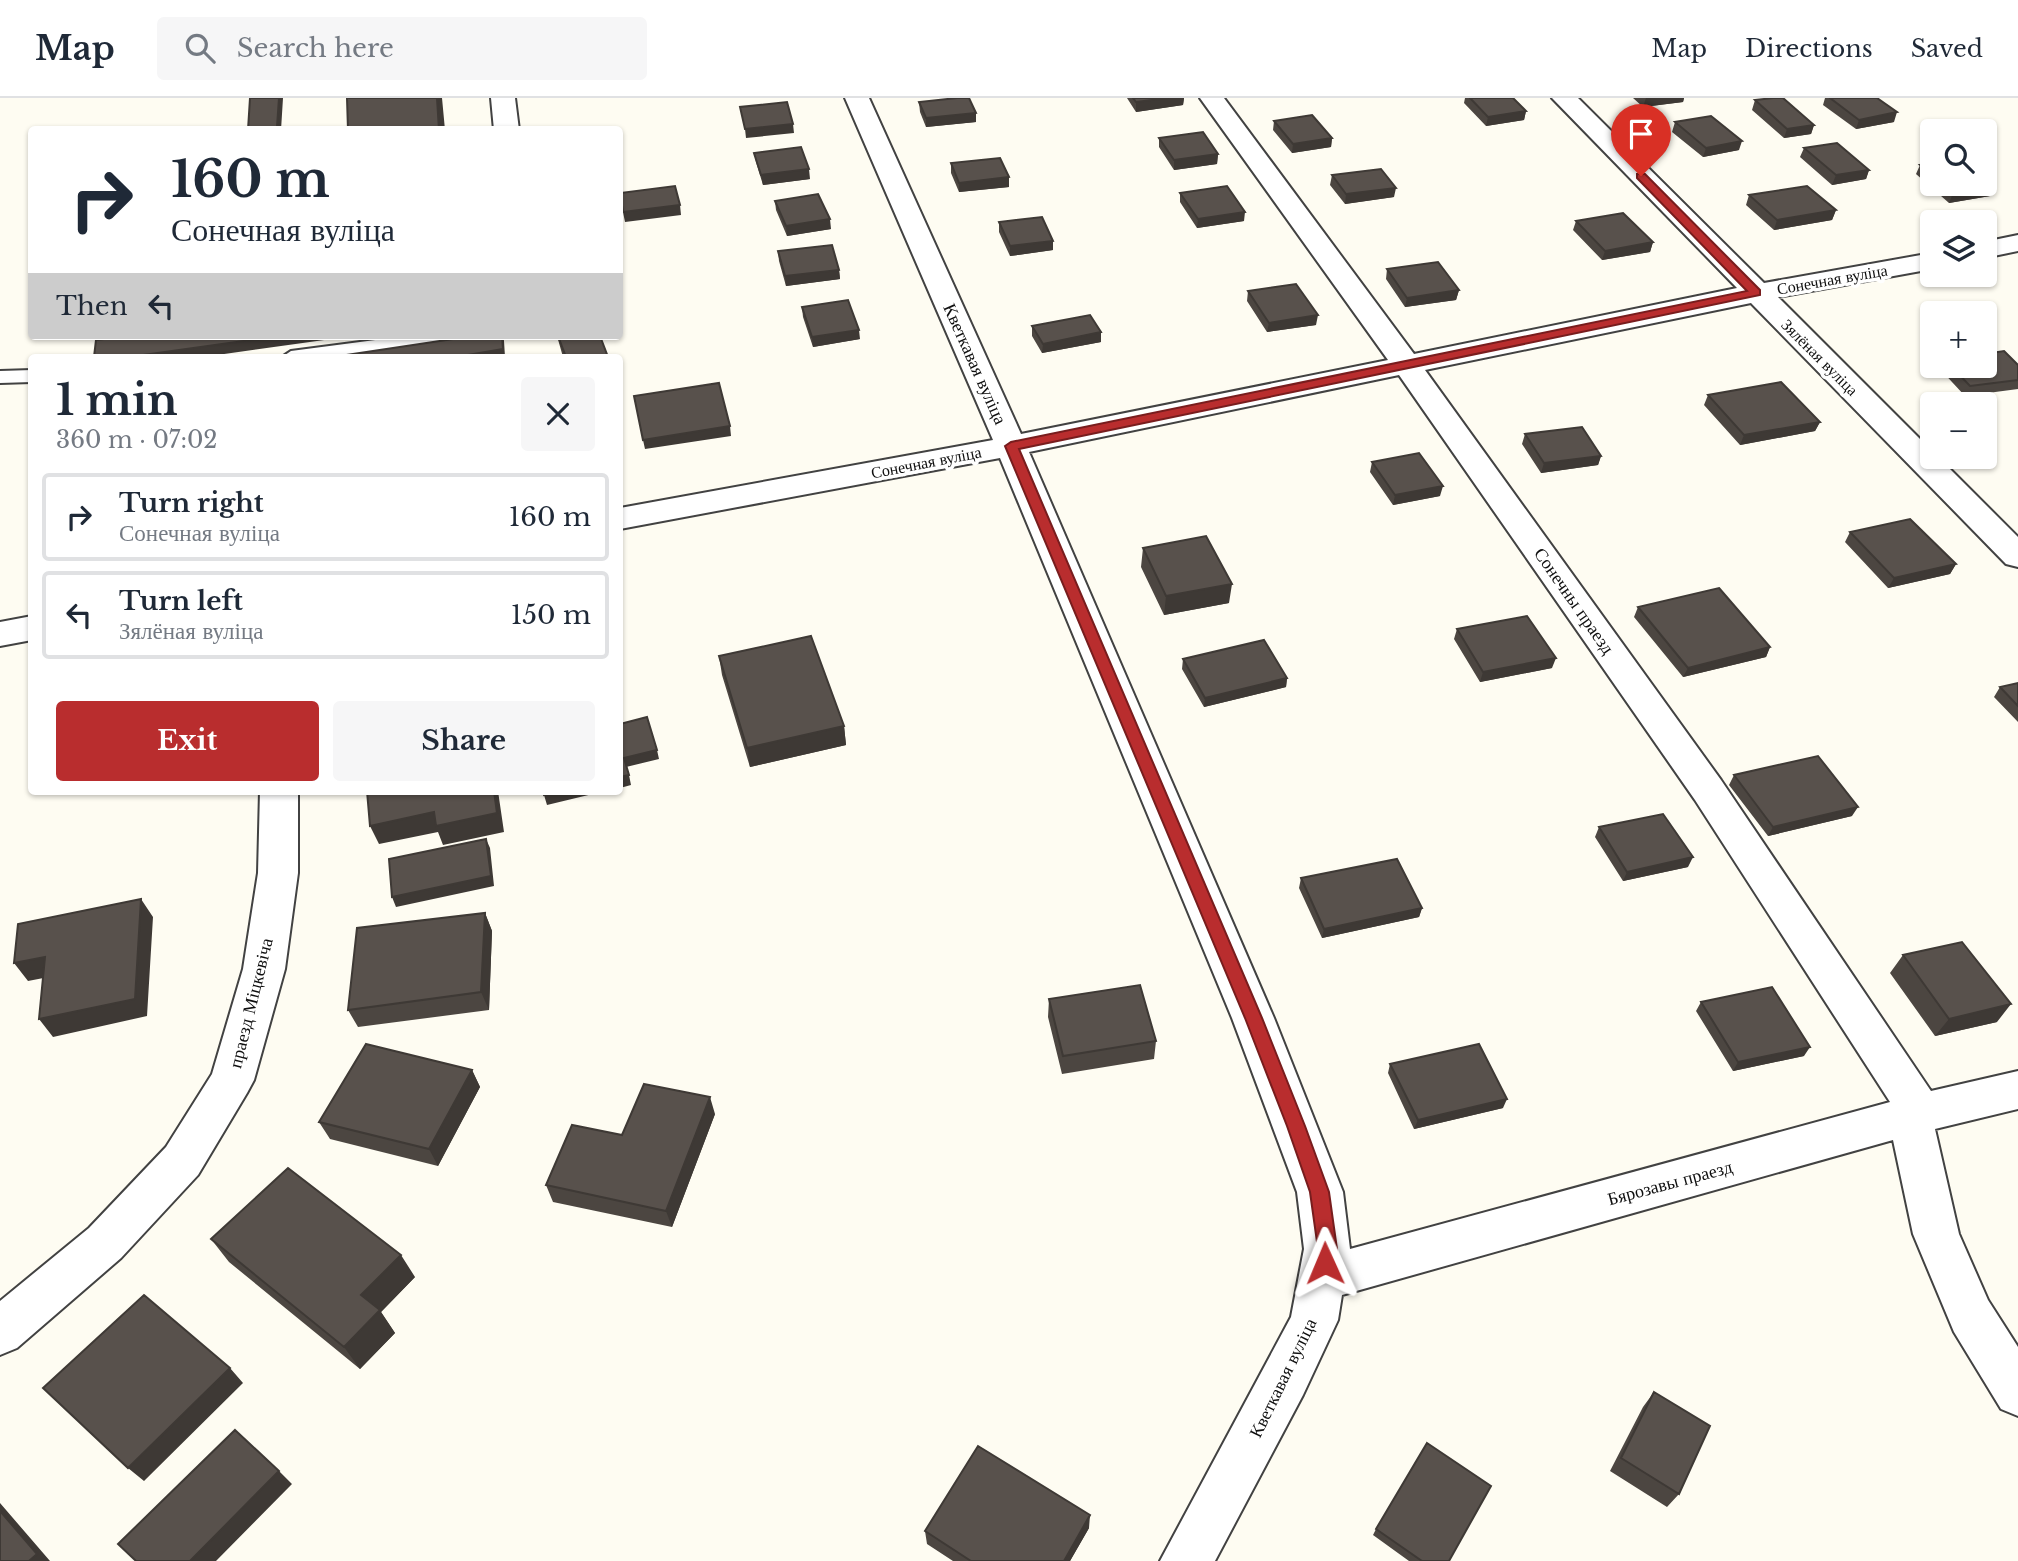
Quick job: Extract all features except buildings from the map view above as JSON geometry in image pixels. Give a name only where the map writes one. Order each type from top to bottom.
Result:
[{"type":"street","points":[[503,98],[506,126]]},
{"type":"street","name":"Кветкавая вуліца","points":[[857,98],[1011,446],[1253,1018],[1320,1192],[1327,1249],[1324,1278],[1314,1320],[1292,1367],[1186,1561]]},
{"type":"street","name":"Сонечны праезд","points":[[1212,98],[1406,364],[1708,790],[1916,1115],[1936,1234],[1971,1316],[2018,1392]]},
{"type":"street","name":"Зялёная вуліца","points":[[1564,98],[2018,556]]},
{"type":"street","points":[[1997,247],[2018,243]]},
{"type":"street","name":"Сонечная вуліца","points":[[623,518],[1011,446],[1756,293],[1920,263]]},
{"type":"street","points":[[0,634],[28,629]]},
{"type":"street","name":"праезд Міцкевіча","points":[[0,1332],[104,1243],[182,1161],[232,1080],[264,969],[278,873],[279,795]]},
{"type":"street","name":"Бярозавы праезд","points":[[1324,1278],[1916,1115],[2018,1090]]},
{"type":"lane","points":[[313,354],[418,340]]},
{"type":"lane","points":[[0,377],[28,376]]},
{"type":"route","points":[[1325,1263],[1327,1249],[1320,1192],[1296,1126],[1011,446],[1756,293],[1641,176]]}]
